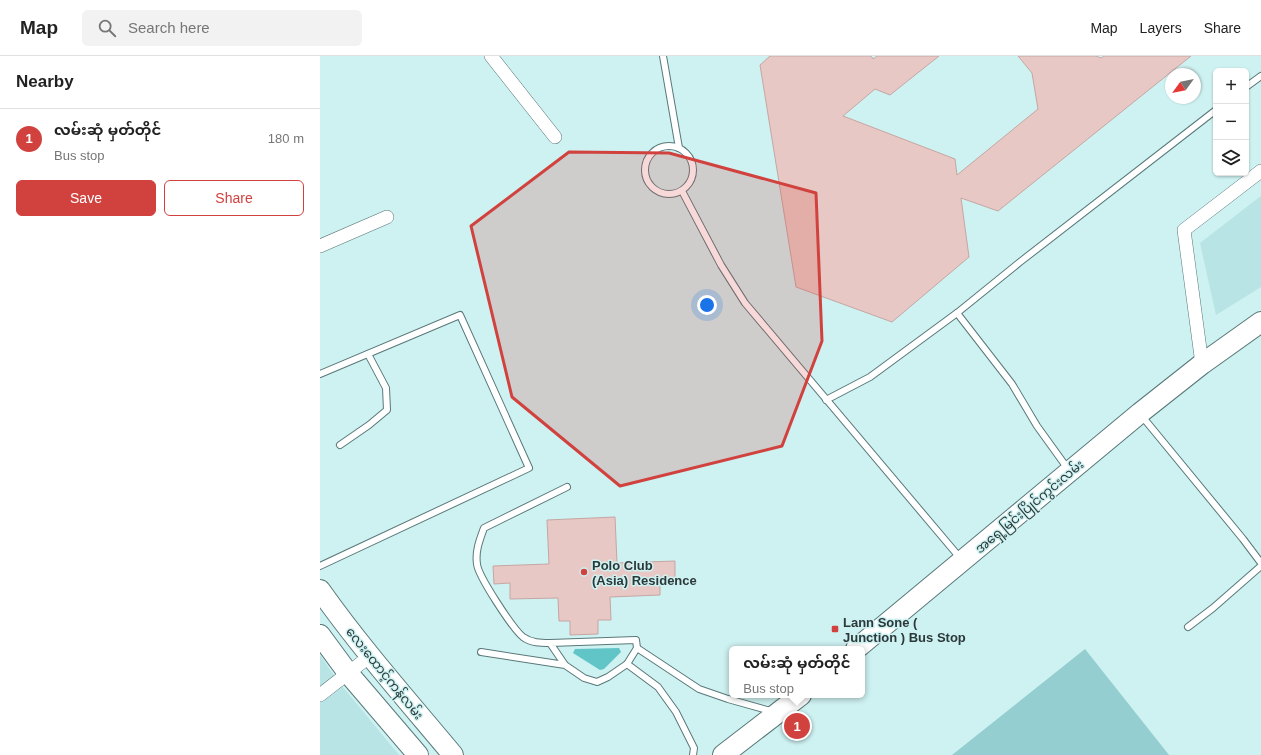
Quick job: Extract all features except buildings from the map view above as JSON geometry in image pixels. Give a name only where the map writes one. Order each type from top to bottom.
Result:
[{"type":"main road","name":"အရှေ့မြင်းပြိုင်ကွင်းလမ်း","points":[[860,646],[1140,413],[1202,364],[1261,322]]},
{"type":"main road","name":"လေးထောင့်ကန်လမ်း","points":[[322,596],[453,755]]},
{"type":"main road","points":[[321,636],[342,621]]},
{"type":"main road","name":"လေးထောင့်ကန်လမ်း","points":[[321,636],[348,673],[418,755]]},
{"type":"main road","points":[[724,755],[797,698]]},
{"type":"street","points":[[491,56],[554,137]]},
{"type":"street","points":[[1202,364],[1184,230],[1261,171]]},
{"type":"street","points":[[320,246],[387,217]]},
{"type":"street","points":[[320,695],[370,656]]},
{"type":"lane","points":[[663,56],[679,148]]},
{"type":"lane","points":[[1249,85],[1261,76]]},
{"type":"lane","points":[[826,400],[870,377],[957,313],[1020,262],[1213,112]]},
{"type":"lane","points":[[664,146],[679,148],[685,152],[693,164],[691,180],[688,186],[682,191],[667,194],[660,192],[649,182],[646,175],[648,160],[657,149],[664,146]]},
{"type":"lane","points":[[682,191],[721,265],[745,303],[962,561]]},
{"type":"lane","points":[[957,313],[1012,384],[1037,426],[1070,472]]},
{"type":"lane","points":[[320,374],[460,315],[529,468],[320,566]]},
{"type":"lane","points":[[340,445],[369,426],[387,410],[386,388],[368,354]]},
{"type":"lane","points":[[1140,413],[1243,539],[1261,564],[1213,608],[1188,627]]},
{"type":"lane","points":[[550,643],[565,665],[584,678],[597,682],[608,677],[627,664],[637,648],[636,640],[550,643],[535,642],[524,637],[515,628],[480,576],[476,564],[477,546],[484,528],[567,487]]},
{"type":"lane","points":[[637,648],[699,689],[728,699],[779,713]]},
{"type":"lane","points":[[481,652],[565,665]]},
{"type":"lane","points":[[627,664],[658,687],[676,712],[694,748],[693,755]]},
{"type":"highlighted area","points":[[569,152],[669,153],[816,193],[822,341],[782,446],[620,486],[512,397],[471,226]]},
{"type":"shaded area","points":[[1261,196],[1261,287],[1216,315],[1200,243]]},
{"type":"shaded area","points":[[619,648],[621,652],[604,669],[600,670],[573,653],[575,649]]},
{"type":"shaded area","points":[[1085,649],[1169,755],[952,755]]},
{"type":"shaded area","points":[[320,655],[337,680],[399,755],[320,755]]},
{"type":"place","name":"Polo Club (Asia) Residence","points":[[584,572]]},
{"type":"place","name":"Lann Sone ( Junction ) Bus Stop","points":[[835,629]]},
{"type":"place","name":"လမ်းဆုံ မှတ်တိုင်","points":[[797,726]]}]
